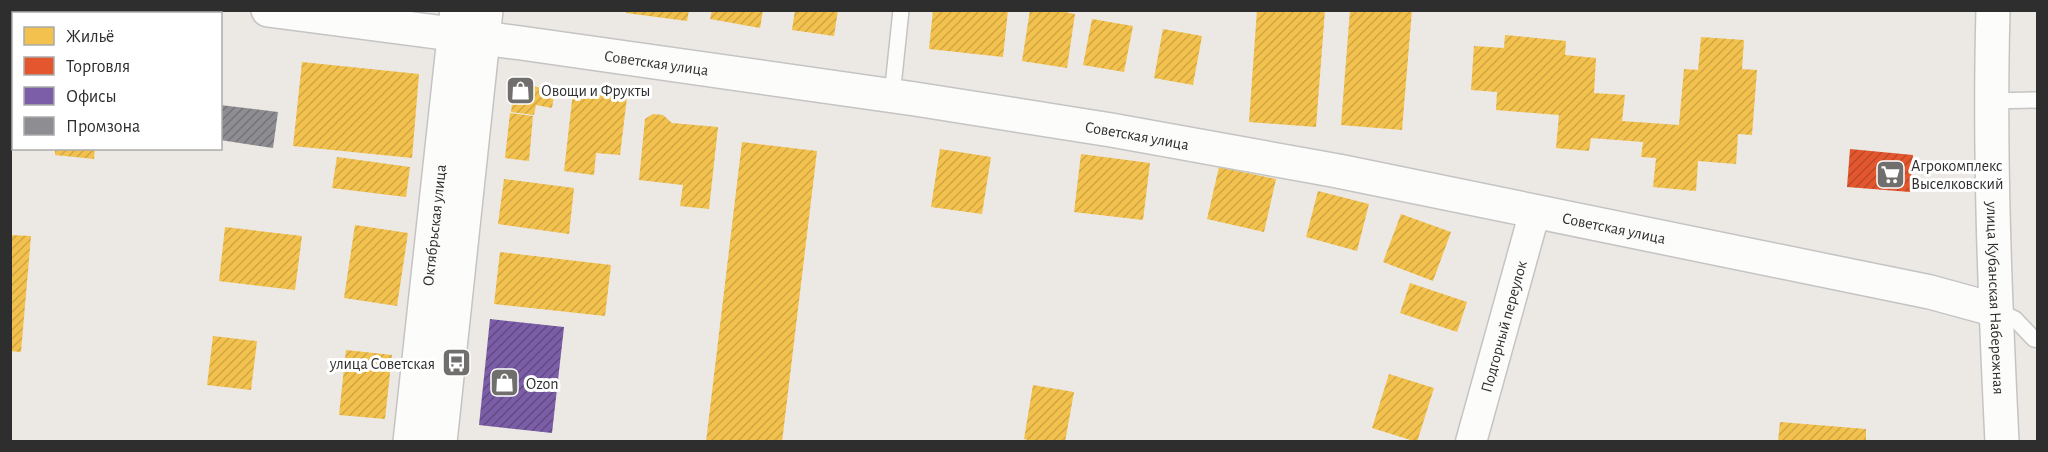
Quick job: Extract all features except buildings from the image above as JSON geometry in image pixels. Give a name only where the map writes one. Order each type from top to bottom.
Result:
[{"type":"street","name":"Советская улица","points":[[268,10],[470,23],[892,96],[1099,128],[1338,171],[1930,292],[1996,310]]},
{"type":"street","name":"улица Кубанская Набережная","points":[[1993,10],[1990,101],[2002,441]]},
{"type":"street","name":"Октябрьская улица","points":[[410,441],[470,23]]},
{"type":"street","name":"Октябрьская улица","points":[[440,441],[470,23]]},
{"type":"street","name":"Подгорный переулок","points":[[1471,441],[1535,211]]},
{"type":"lane","points":[[892,96],[901,10]]},
{"type":"lane","points":[[1990,101],[2037,99]]},
{"type":"lane","points":[[1996,310],[2015,319],[2037,340]]},
{"type":"place","name":"Овощи и Фрукты","points":[[520,90]]},
{"type":"place","name":"Агрокомплекс Выселковский","points":[[1890,174]]},
{"type":"place","name":"улица Советская","points":[[456,363]]},
{"type":"place","name":"Ozon","points":[[505,383]]}]
